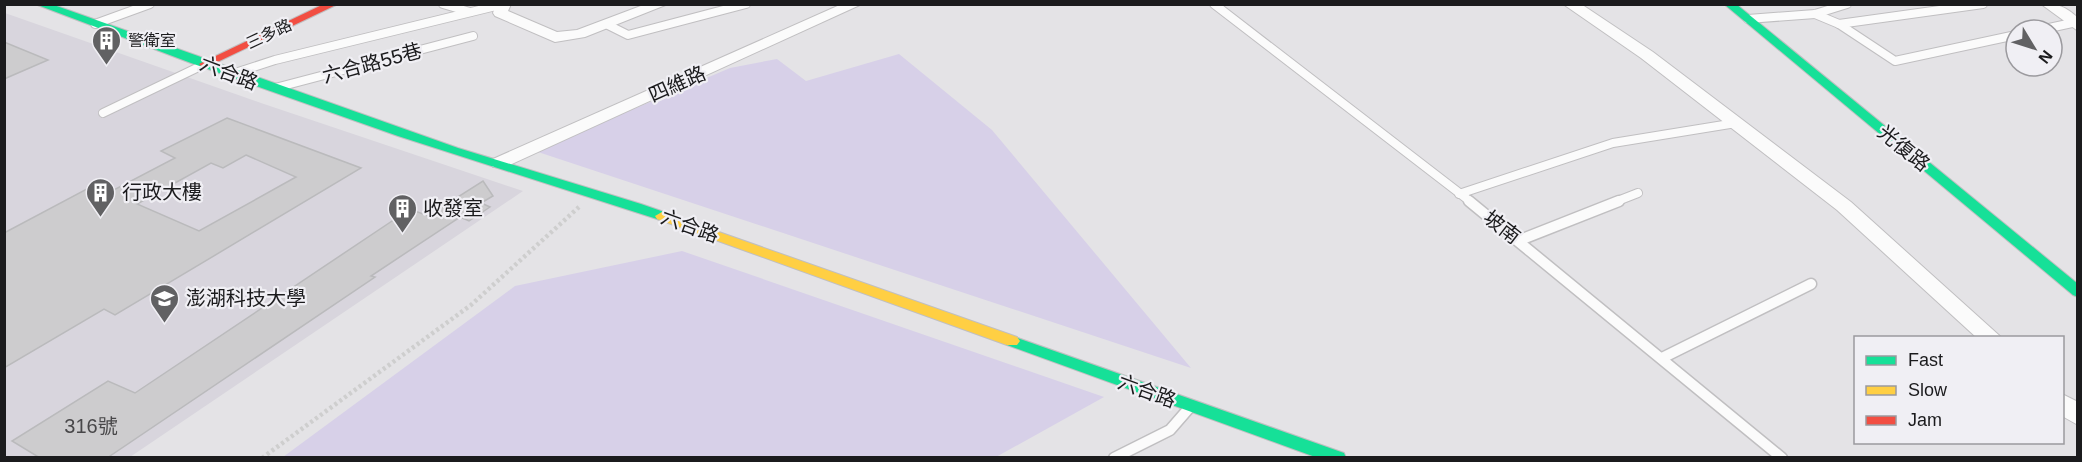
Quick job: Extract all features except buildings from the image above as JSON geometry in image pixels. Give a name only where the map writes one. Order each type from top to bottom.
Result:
[{"type":"street","name":"六合路","points":[[40,4],[271,89],[458,152],[499,162],[596,192],[1190,407],[1338,458]]},
{"type":"street","name":"三多路","points":[[205,64],[333,4]]},
{"type":"street","points":[[502,7],[555,37],[580,34],[661,4]]},
{"type":"street","name":"四維路","points":[[499,162],[855,4]]},
{"type":"street","points":[[1570,4],[1647,55],[1844,206],[1988,336]]},
{"type":"street","name":"光復路","points":[[1729,4],[2078,292]]},
{"type":"street","points":[[2055,8],[2078,7]]},
{"type":"street","points":[[2055,8],[2075,25]]},
{"type":"street","points":[[2064,404],[2078,416]]},
{"type":"lane","points":[[95,24],[150,4]]},
{"type":"lane","points":[[443,4],[472,12]]},
{"type":"lane","points":[[608,25],[628,35],[746,4]]},
{"type":"lane","name":"坡南","points":[[1214,4],[1520,240],[1782,458]]},
{"type":"lane","points":[[1748,19],[1815,14],[1847,4]]},
{"type":"lane","points":[[1839,24],[1983,4]]},
{"type":"lane","points":[[232,74],[275,60],[472,12],[502,7]]},
{"type":"lane","points":[[1815,14],[1839,24],[1895,61],[2004,38]]},
{"type":"lane","name":"六合路55巷","points":[[271,89],[473,36]]},
{"type":"lane","points":[[103,113],[205,64]]},
{"type":"lane","points":[[1459,194],[1613,143],[1736,123]]},
{"type":"lane","points":[[1520,240],[1638,193]]},
{"type":"lane","points":[[1662,358],[1811,284]]},
{"type":"lane","points":[[1114,458],[1170,430],[1190,407]]},
{"type":"path","points":[[262,458],[471,305],[596,192]]},
{"type":"shaded area","name":"澎湖科技大學","points":[[5,13],[261,103],[523,191],[130,457],[5,458]]},
{"type":"shaded area","points":[[899,54],[992,130],[1191,368],[535,151],[730,68],[777,59],[806,81]]},
{"type":"shaded area","points":[[682,251],[1104,397],[996,457],[283,457],[515,286]]},
{"type":"traffic: fast","points":[[40,4],[402,133],[662,216]]},
{"type":"traffic: fast","points":[[1729,4],[2078,292]]},
{"type":"traffic: fast","points":[[1012,341],[1338,458]]},
{"type":"traffic: slow","points":[[662,216],[1012,341]]},
{"type":"traffic: jam","points":[[205,64],[333,4]]},
{"type":"place","name":"警衛室","points":[[107,66]]},
{"type":"place","name":"行政大樓","points":[[101,218]]},
{"type":"place","name":"收發室","points":[[402,234]]},
{"type":"place","name":"澎湖科技大學","points":[[165,324]]}]
